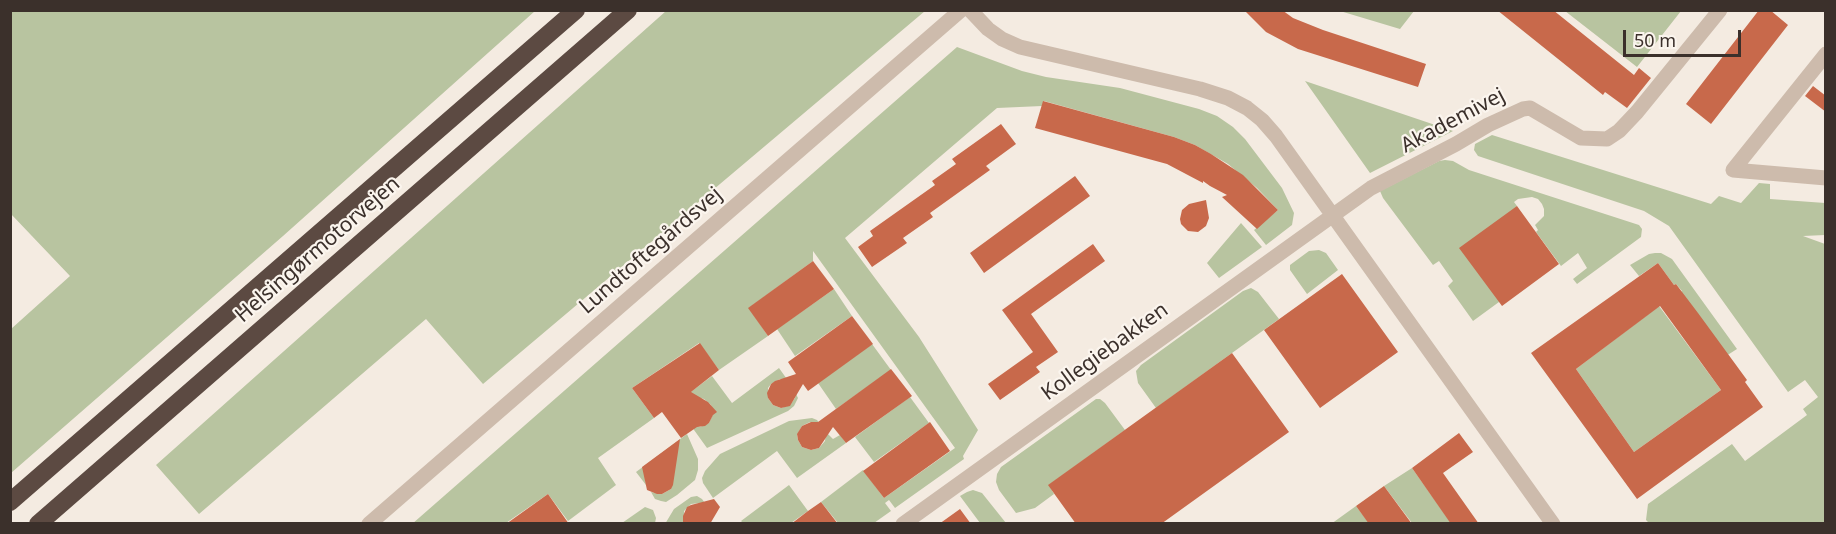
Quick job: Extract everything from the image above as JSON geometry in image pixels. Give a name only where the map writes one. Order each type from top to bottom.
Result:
[{"type":"highway","name":"Helsingørmotorvejen","points":[[10,502],[576,10]]},
{"type":"highway","name":"Helsingørmotorvejen","points":[[38,524],[628,10]]},
{"type":"street","name":"Lundtoftegårdsvej","points":[[369,524],[961,10]]},
{"type":"street","points":[[970,10],[988,29],[1002,39],[1020,47],[1200,89],[1228,98],[1247,108],[1262,120],[1276,136],[1553,524]]},
{"type":"street","name":"Akademivej","points":[[1332,214],[1371,188],[1523,109],[1530,108],[1581,138],[1607,139],[1619,131],[1637,112],[1720,10]]},
{"type":"street","points":[[1826,54],[1733,170],[1826,178]]},
{"type":"street","name":"Kollegiebakken","points":[[903,524],[1332,214]]},
{"type":"green space","points":[[10,11],[535,11],[283,236],[11,473],[11,329],[70,276],[11,214]]},
{"type":"green space","points":[[666,11],[925,11],[483,384],[426,319],[199,514],[156,465]]},
{"type":"green space","points":[[1340,11],[1414,11],[1400,29]]},
{"type":"green space","points":[[1565,11],[1681,11],[1637,67]]},
{"type":"green space","points":[[957,47],[1022,71],[1046,77],[1120,88],[1217,116],[1245,139],[1282,188],[1294,213],[1292,225],[1266,245],[1254,230],[1278,210],[1257,188],[1228,164],[1195,145],[1174,137],[1044,101],[1042,106],[997,108],[845,238],[919,337],[978,430],[963,456],[964,459],[895,508],[889,500],[885,503],[891,511],[874,523],[838,523],[821,502],[863,470],[884,498],[955,448],[813,251],[813,261],[749,308],[768,336],[719,370],[699,343],[632,388],[654,418],[598,458],[616,485],[568,521],[548,494],[506,523],[412,524]]},
{"type":"green space","points":[[1305,81],[1453,131],[1370,173]]},
{"type":"green space","points":[[1492,135],[1711,204],[1719,196],[1741,203],[1759,183],[1770,184],[1770,199],[1825,203],[1825,235],[1803,236],[1825,244],[1825,523],[1649,523],[1646,520],[1648,504],[1732,444],[1745,461],[1807,415],[1803,409],[1818,397],[1805,380],[1788,392],[1669,226],[1644,211],[1478,156],[1474,150],[1475,144]]},
{"type":"green space","points":[[1445,160],[1453,161],[1469,170],[1639,225],[1642,229],[1641,237],[1577,284],[1573,279],[1587,268],[1578,253],[1561,266],[1536,232],[1538,230],[1535,225],[1544,216],[1542,204],[1538,199],[1532,197],[1518,199],[1514,202],[1517,206],[1499,302],[1473,321],[1448,286],[1453,281],[1439,261],[1433,265],[1380,191]]},
{"type":"green space","points":[[1241,223],[1262,247],[1219,278],[1207,263]]},
{"type":"green space","points":[[1319,250],[1326,253],[1338,270],[1307,294],[1290,270],[1290,265],[1309,251]]},
{"type":"green space","points":[[1655,253],[1661,253],[1672,259],[1737,349],[1726,356],[1680,293],[1682,291],[1676,284],[1674,285],[1658,263],[1639,276],[1630,265]]},
{"type":"green space","points":[[1251,288],[1258,292],[1279,319],[1156,408],[1138,383],[1136,371],[1141,365],[1243,291]]},
{"type":"green space","points":[[834,289],[852,316],[795,356],[777,329]]},
{"type":"green space","points":[[1659,306],[1721,390],[1634,452],[1576,369]]},
{"type":"green space","points":[[872,344],[891,370],[836,409],[818,383]]},
{"type":"green space","points":[[779,368],[789,382],[780,379],[771,384],[768,388],[768,398],[773,405],[781,408],[790,405],[796,394],[798,398],[794,406],[788,411],[707,448],[689,423],[700,427],[709,423],[713,414],[711,405],[700,398],[676,403],[712,376],[732,403]]},
{"type":"green space","points":[[910,397],[929,423],[874,462],[855,437]]},
{"type":"green space","points":[[1096,399],[1105,403],[1125,430],[1049,485],[1054,494],[1035,508],[1016,513],[999,490],[996,482],[1001,467]]},
{"type":"green space","points":[[812,418],[821,425],[810,422],[802,426],[797,435],[802,447],[811,450],[819,448],[825,441],[826,432],[833,439],[840,435],[846,443],[797,478],[777,451],[713,498],[702,478],[720,454],[789,421]]},
{"type":"green space","points":[[687,434],[698,459],[695,480],[666,502],[655,499],[651,492],[662,494],[671,489],[645,476],[646,485],[636,472]]},
{"type":"green space","points":[[1412,468],[1451,523],[1412,523],[1384,486]]},
{"type":"green space","points":[[789,485],[808,511],[791,523],[743,523],[741,521]]},
{"type":"green space","points":[[973,490],[982,493],[1006,523],[980,523],[960,496]]},
{"type":"green space","points":[[697,496],[707,506],[700,503],[691,504],[684,511],[684,523],[665,524],[674,509],[691,497]]},
{"type":"green space","points":[[1356,506],[1369,523],[1331,524]]},
{"type":"green space","points":[[645,507],[653,510],[655,523],[622,523]]},
{"type":"building","points":[[1244,10],[1282,10],[1293,18],[1323,30],[1426,64],[1418,87],[1298,49],[1266,32]]},
{"type":"building","points":[[1497,10],[1553,10],[1634,75],[1639,68],[1651,78],[1627,108],[1605,92],[1603,95]]},
{"type":"building","points":[[1759,10],[1770,10],[1788,25],[1711,124],[1686,104]]},
{"type":"building","points":[[1813,86],[1826,96],[1826,112],[1805,96]]},
{"type":"building","points":[[1043,101],[1174,137],[1195,145],[1243,175],[1278,210],[1257,229],[1222,197],[1227,195],[1167,164],[1035,128]]},
{"type":"building","points":[[1001,124],[1016,144],[986,166],[990,170],[930,213],[933,217],[903,238],[907,243],[872,267],[858,247],[873,236],[870,231],[935,185],[932,181],[956,164],[952,159]]},
{"type":"building","points":[[1075,176],[1090,196],[984,273],[970,253]]},
{"type":"building","points":[[1206,200],[1209,218],[1206,226],[1198,232],[1188,231],[1181,224],[1182,210],[1189,204]]},
{"type":"building","points":[[1517,206],[1559,264],[1502,306],[1459,248]]},
{"type":"building","points":[[1093,244],[1105,261],[1031,314],[1058,352],[1036,367],[1040,372],[1000,400],[988,384],[1033,352],[1002,310]]},
{"type":"building","points":[[813,261],[834,289],[768,336],[748,308]]},
{"type":"building","points":[[1658,263],[1747,380],[1745,382],[1763,407],[1637,499],[1531,353]],"holes":[[[1660,306],[1721,390],[1634,452],[1576,369]]]},
{"type":"building","points":[[1342,274],[1398,352],[1320,408],[1264,330]]},
{"type":"building","points":[[852,316],[873,344],[808,391],[803,384],[790,406],[781,408],[773,405],[767,393],[771,384],[796,374],[788,362]]},
{"type":"building","points":[[700,343],[719,370],[691,392],[708,402],[717,412],[705,426],[697,427],[681,438],[662,412],[654,418],[632,388]]},
{"type":"building","points":[[1232,353],[1289,432],[1161,524],[1076,524],[1048,485]]},
{"type":"building","points":[[891,369],[912,396],[846,443],[833,427],[819,448],[811,450],[802,447],[797,434],[802,426],[818,422]]},
{"type":"building","points":[[930,422],[950,451],[884,498],[863,471]]},
{"type":"building","points":[[1459,433],[1473,452],[1443,473],[1479,524],[1451,524],[1412,468]]},
{"type":"building","points":[[680,439],[671,489],[662,494],[647,490],[642,467]]},
{"type":"building","points":[[1384,486],[1412,524],[1369,524],[1356,506]]},
{"type":"building","points":[[548,494],[569,524],[506,524]]},
{"type":"building","points":[[714,499],[720,507],[710,524],[683,524],[683,516],[687,507]]},
{"type":"building","points":[[821,502],[838,524],[791,524],[808,511]]},
{"type":"building","points":[[960,509],[971,524],[939,524]]}]
